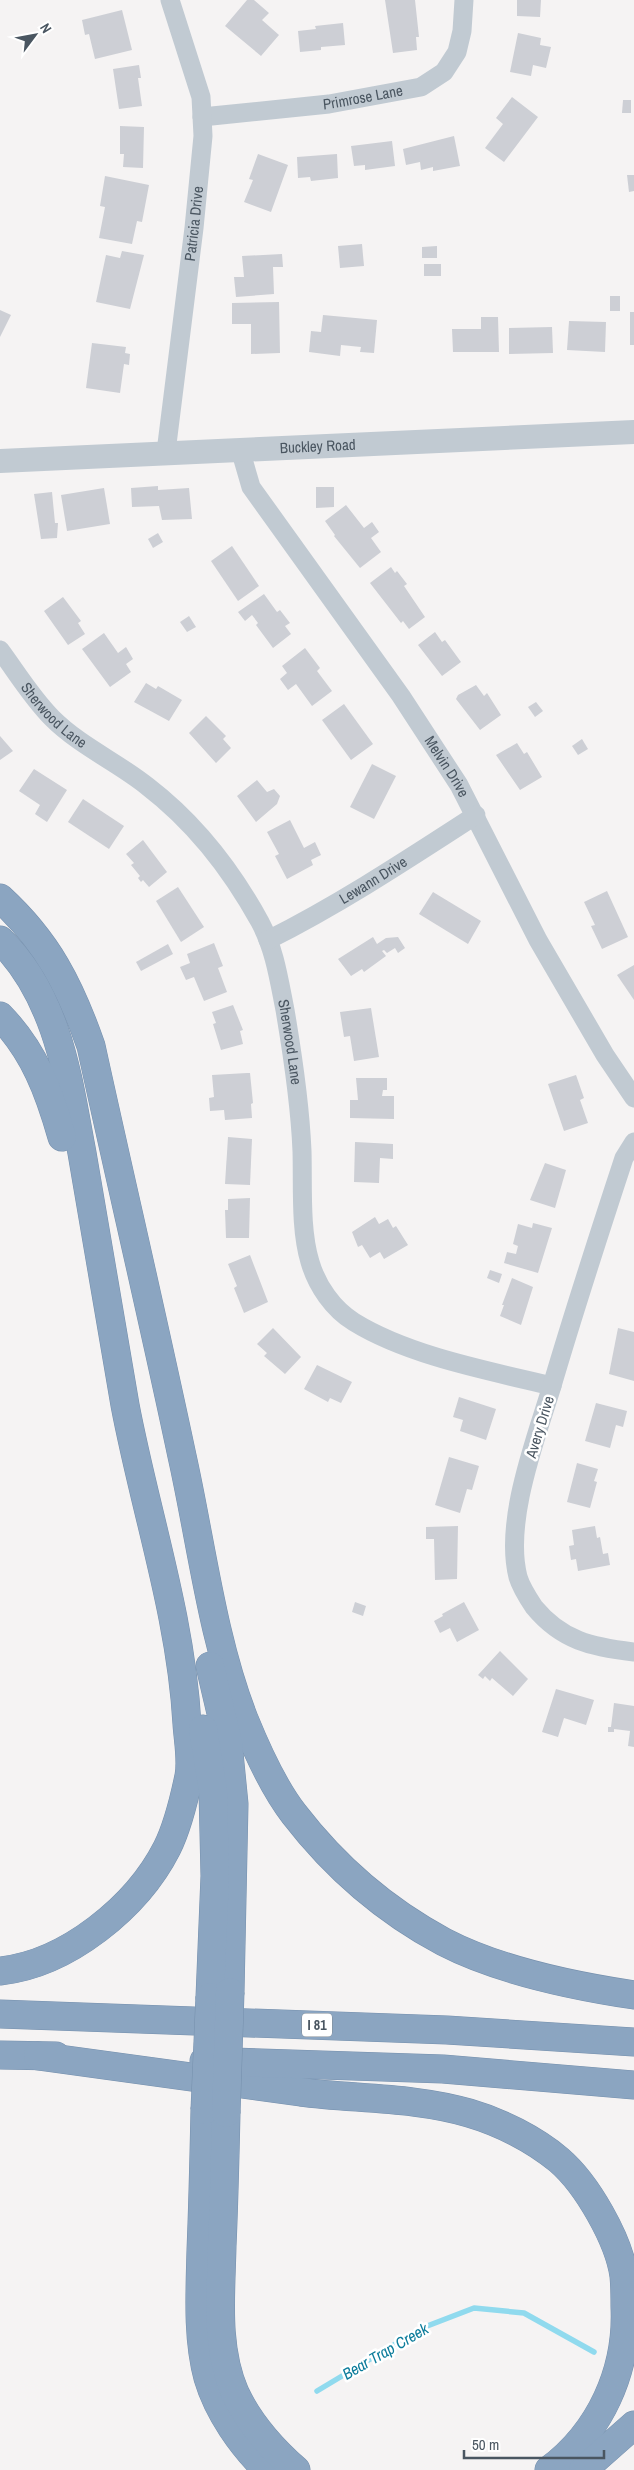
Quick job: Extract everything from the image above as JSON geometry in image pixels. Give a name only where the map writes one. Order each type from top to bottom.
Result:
[{"type":"highway","points":[[0,898],[18,915],[50,956],[74,998],[91,1046],[224,1655],[244,1719],[272,1777],[293,1813],[335,1861],[387,1906],[445,1942],[513,1969],[634,1995]]},
{"type":"highway","points":[[0,940],[13,953],[37,988],[57,1038],[65,1066],[106,1283],[126,1408],[161,1561],[185,1689],[190,1772],[177,1822],[168,1847],[153,1872],[119,1911],[90,1935],[62,1951],[38,1961],[0,1971]]},
{"type":"highway","points":[[0,1016],[26,1047],[50,1094],[92,1246],[106,1283]]},
{"type":"highway","points":[[202,1551],[205,1639],[228,1744],[234,1804],[220,1994],[216,2111],[220,2325],[226,2364],[235,2392],[251,2421],[272,2449],[296,2470]]},
{"type":"highway","points":[[161,1561],[181,1631],[200,1712],[213,1791],[220,1994]]},
{"type":"highway","name":"I 81","points":[[0,2014],[447,2030],[634,2042]]},
{"type":"highway","points":[[0,2055],[443,2070],[634,2085]]},
{"type":"highway","points":[[38,2056],[309,2093],[424,2104],[469,2113],[527,2138],[561,2162],[593,2202],[612,2233],[624,2275],[626,2328],[614,2386],[601,2413],[568,2456],[549,2470]]},
{"type":"highway","points":[[216,2111],[200,2285],[202,2338],[209,2378],[233,2431],[248,2452],[267,2470]]},
{"type":"highway","points":[[583,2470],[634,2425]]},
{"type":"street","name":"Patricia Drive","points":[[166,452],[194,228],[203,136],[201,97],[170,0]]},
{"type":"street","name":"Primrose Lane","points":[[202,116],[329,104],[421,87],[444,72],[457,52],[462,32],[464,0]]},
{"type":"street","name":"Buckley Road","points":[[0,461],[634,432]]},
{"type":"street","name":"Melvin Drive","points":[[240,449],[251,487],[401,696],[476,815],[538,940],[605,1055],[634,1098]]},
{"type":"street","name":"Sherwood Lane","points":[[0,650],[34,699],[54,720],[94,752],[146,785],[182,816],[228,871],[261,923],[276,961],[294,1063],[301,1120],[303,1212],[310,1262],[323,1291],[336,1308],[354,1322],[404,1346],[552,1386]]},
{"type":"street","name":"Lewann Drive","points":[[268,940],[308,920],[476,815]]},
{"type":"street","name":"Avery Drive","points":[[634,1142],[624,1158],[580,1292],[552,1386],[522,1487],[515,1542],[518,1577],[529,1600],[546,1621],[570,1638],[606,1649],[634,1652]]},
{"type":"building","points":[[247,0],[254,0],[269,13],[262,20],[279,35],[261,56],[225,26]]},
{"type":"building","points":[[385,0],[415,0],[419,37],[416,37],[417,50],[393,53]]},
{"type":"building","points":[[517,0],[541,0],[540,17],[517,16]]},
{"type":"building","points":[[122,10],[132,50],[95,59],[89,34],[85,35],[82,20]]},
{"type":"building","points":[[343,23],[345,45],[321,47],[321,50],[300,52],[298,31],[316,29],[315,26]]},
{"type":"building","points":[[518,33],[541,38],[540,45],[551,47],[546,68],[533,65],[531,76],[510,72]]},
{"type":"building","points":[[139,65],[141,78],[138,78],[142,106],[119,109],[113,69]]},
{"type":"building","points":[[512,97],[538,117],[504,162],[485,148],[503,124],[496,118]]},
{"type":"building","points":[[623,100],[631,100],[631,113],[622,113]]},
{"type":"building","points":[[120,126],[144,127],[143,168],[123,167],[124,154],[120,154]]},
{"type":"building","points":[[454,136],[460,166],[433,171],[433,167],[421,170],[420,162],[406,165],[403,149]]},
{"type":"building","points":[[392,141],[395,166],[365,170],[365,165],[354,166],[351,146]]},
{"type":"building","points":[[258,154],[288,165],[271,212],[244,202],[253,180],[249,179]]},
{"type":"building","points":[[337,154],[338,178],[311,181],[310,177],[298,178],[297,157]]},
{"type":"building","points":[[627,175],[634,175],[634,191],[629,192]]},
{"type":"building","points":[[105,176],[149,185],[142,222],[137,221],[132,244],[99,238],[105,207],[100,206]]},
{"type":"building","points":[[362,244],[364,266],[340,268],[338,246]]},
{"type":"building","points":[[437,246],[437,258],[422,258],[422,247]]},
{"type":"building","points":[[122,251],[144,255],[130,309],[96,302],[106,255],[120,258]]},
{"type":"building","points":[[282,254],[283,267],[273,267],[274,294],[236,297],[234,277],[244,277],[242,256]]},
{"type":"building","points":[[424,264],[441,264],[441,276],[424,276]]},
{"type":"building","points":[[610,296],[620,296],[620,311],[610,311]]},
{"type":"building","points":[[279,302],[280,353],[251,354],[251,324],[232,324],[232,303]]},
{"type":"building","points":[[0,310],[11,315],[0,337]]},
{"type":"building","points":[[630,312],[634,312],[634,345],[630,345]]},
{"type":"building","points":[[323,315],[377,320],[374,353],[360,352],[361,347],[341,345],[340,356],[309,352],[311,331],[321,332]]},
{"type":"building","points":[[481,317],[498,317],[499,352],[453,352],[452,329],[481,329]]},
{"type":"building","points":[[569,321],[606,322],[605,352],[567,350]]},
{"type":"building","points":[[552,327],[553,353],[509,354],[509,328]]},
{"type":"building","points":[[92,343],[126,347],[125,353],[130,354],[129,365],[124,364],[120,393],[86,388]]},
{"type":"building","points":[[158,486],[158,490],[189,488],[192,519],[162,520],[159,506],[132,507],[131,488]]},
{"type":"building","points":[[316,487],[334,487],[334,507],[316,508]]},
{"type":"building","points":[[104,488],[110,524],[67,531],[61,495]]},
{"type":"building","points":[[52,492],[55,523],[58,523],[57,538],[41,539],[34,494]]},
{"type":"building","points":[[346,505],[364,528],[372,522],[379,532],[371,538],[381,552],[360,568],[334,536],[325,521]]},
{"type":"building","points":[[158,533],[163,542],[153,548],[148,539]]},
{"type":"building","points":[[232,546],[259,586],[238,601],[211,561]]},
{"type":"building","points":[[391,567],[395,573],[397,571],[407,584],[404,586],[425,617],[409,629],[403,621],[401,623],[370,583]]},
{"type":"building","points":[[264,594],[277,612],[280,610],[290,623],[285,626],[291,634],[273,648],[256,625],[258,623],[252,615],[245,621],[238,612]]},
{"type":"building","points":[[63,597],[81,621],[78,623],[85,634],[68,645],[44,611]]},
{"type":"building","points":[[189,616],[196,627],[187,632],[180,622]]},
{"type":"building","points":[[435,632],[442,642],[445,640],[461,662],[442,676],[418,645]]},
{"type":"building","points":[[104,633],[118,653],[126,647],[133,659],[126,664],[131,672],[110,687],[82,649]]},
{"type":"building","points":[[305,648],[320,668],[317,671],[332,691],[312,706],[296,684],[288,690],[280,679],[287,673],[282,666]]},
{"type":"building","points":[[146,683],[156,689],[158,686],[182,700],[169,721],[134,702]]},
{"type":"building","points":[[476,685],[484,696],[487,693],[501,715],[480,730],[456,699],[458,695]]},
{"type":"building","points":[[536,702],[543,711],[535,717],[528,707]]},
{"type":"building","points":[[344,704],[373,744],[351,760],[322,720]]},
{"type":"building","points":[[206,716],[226,736],[223,739],[231,748],[216,763],[189,733]]},
{"type":"building","points":[[0,736],[13,751],[0,760]]},
{"type":"building","points":[[582,739],[588,749],[578,755],[572,746]]},
{"type":"building","points":[[517,743],[524,754],[527,752],[542,777],[520,790],[496,755]]},
{"type":"building","points":[[372,764],[396,776],[374,819],[350,807]]},
{"type":"building","points":[[34,769],[67,790],[47,822],[35,814],[40,805],[19,791]]},
{"type":"building","points":[[257,780],[267,792],[274,789],[280,796],[277,804],[256,822],[237,796]]},
{"type":"building","points":[[83,799],[124,826],[109,849],[68,822]]},
{"type":"building","points":[[290,820],[304,848],[315,842],[321,855],[311,860],[313,865],[287,879],[275,856],[279,854],[267,832]]},
{"type":"building","points":[[143,840],[167,872],[149,887],[143,880],[141,882],[138,878],[140,876],[131,865],[134,863],[126,854]]},
{"type":"building","points":[[178,887],[204,927],[181,942],[156,901]]},
{"type":"building","points":[[607,891],[628,937],[602,949],[591,926],[595,925],[584,902]]},
{"type":"building","points":[[433,892],[481,921],[468,944],[419,914]]},
{"type":"building","points":[[373,937],[377,944],[386,938],[398,937],[405,948],[398,953],[395,948],[387,953],[384,950],[382,951],[386,956],[364,972],[362,969],[351,976],[338,959]]},
{"type":"building","points":[[214,943],[223,966],[218,968],[227,992],[204,1001],[194,977],[186,980],[180,967],[190,963],[187,954]]},
{"type":"building","points":[[168,944],[173,954],[141,971],[136,962]]},
{"type":"building","points":[[634,965],[634,1000],[617,975]]},
{"type":"building","points":[[233,1005],[243,1030],[240,1031],[243,1044],[221,1050],[213,1024],[216,1023],[212,1012]]},
{"type":"building","points":[[371,1008],[379,1057],[354,1061],[350,1036],[344,1037],[340,1012]]},
{"type":"building","points":[[250,1073],[253,1103],[251,1104],[252,1118],[225,1120],[224,1110],[210,1111],[209,1098],[214,1097],[212,1075]]},
{"type":"building","points":[[576,1075],[584,1098],[580,1100],[588,1123],[564,1131],[548,1084]]},
{"type":"building","points":[[356,1078],[387,1078],[387,1090],[383,1090],[382,1096],[394,1096],[394,1119],[350,1118],[350,1100],[358,1100]]},
{"type":"building","points":[[228,1137],[252,1139],[250,1185],[225,1184]]},
{"type":"building","points":[[355,1142],[393,1144],[393,1159],[380,1158],[379,1183],[354,1182]]},
{"type":"building","points":[[545,1163],[566,1170],[555,1208],[530,1200]]},
{"type":"building","points":[[250,1198],[249,1238],[226,1238],[225,1210],[228,1210],[228,1199]]},
{"type":"building","points":[[375,1217],[379,1224],[388,1219],[393,1228],[396,1226],[408,1245],[384,1259],[380,1252],[370,1258],[362,1245],[358,1247],[352,1232]]},
{"type":"building","points":[[533,1223],[552,1228],[538,1273],[504,1263],[507,1252],[516,1254],[518,1246],[513,1244],[518,1224],[532,1228]]},
{"type":"building","points":[[250,1255],[268,1302],[244,1313],[234,1288],[237,1286],[228,1264]]},
{"type":"building","points":[[490,1270],[502,1274],[499,1283],[487,1278]]},
{"type":"building","points":[[512,1278],[533,1287],[521,1325],[500,1316]]},
{"type":"building","points":[[273,1328],[301,1357],[285,1374],[264,1356],[267,1353],[257,1344]]},
{"type":"building","points":[[618,1328],[634,1332],[634,1381],[609,1374]]},
{"type":"building","points":[[317,1365],[352,1382],[341,1403],[330,1398],[328,1402],[304,1389]]},
{"type":"building","points":[[459,1397],[496,1409],[486,1440],[460,1431],[463,1420],[453,1417]]},
{"type":"building","points":[[596,1403],[627,1411],[623,1427],[616,1425],[610,1448],[585,1441]]},
{"type":"building","points":[[449,1457],[479,1466],[472,1490],[467,1489],[460,1513],[435,1505]]},
{"type":"building","points":[[577,1463],[598,1469],[594,1481],[597,1482],[590,1508],[567,1502]]},
{"type":"building","points":[[458,1526],[457,1579],[435,1580],[434,1539],[426,1539],[426,1527]]},
{"type":"building","points":[[595,1526],[597,1538],[600,1537],[603,1554],[608,1553],[610,1565],[578,1571],[576,1559],[571,1560],[569,1546],[574,1545],[572,1530]]},
{"type":"building","points":[[355,1602],[366,1606],[363,1616],[352,1612]]},
{"type":"building","points":[[464,1602],[479,1630],[457,1642],[450,1628],[440,1633],[434,1621],[443,1616],[442,1614]]},
{"type":"building","points":[[500,1651],[528,1679],[513,1696],[492,1678],[490,1681],[485,1676],[483,1679],[478,1675]]},
{"type":"building","points":[[556,1689],[594,1700],[586,1725],[564,1718],[558,1737],[542,1732]]},
{"type":"building","points":[[614,1703],[634,1706],[634,1747],[628,1746],[630,1731],[614,1729],[614,1732],[608,1732],[608,1727],[611,1727]]},
{"type":"waterway","name":"Bear Trap Creek","points":[[317,2391],[422,2328],[474,2308],[524,2313],[594,2352]]}]
